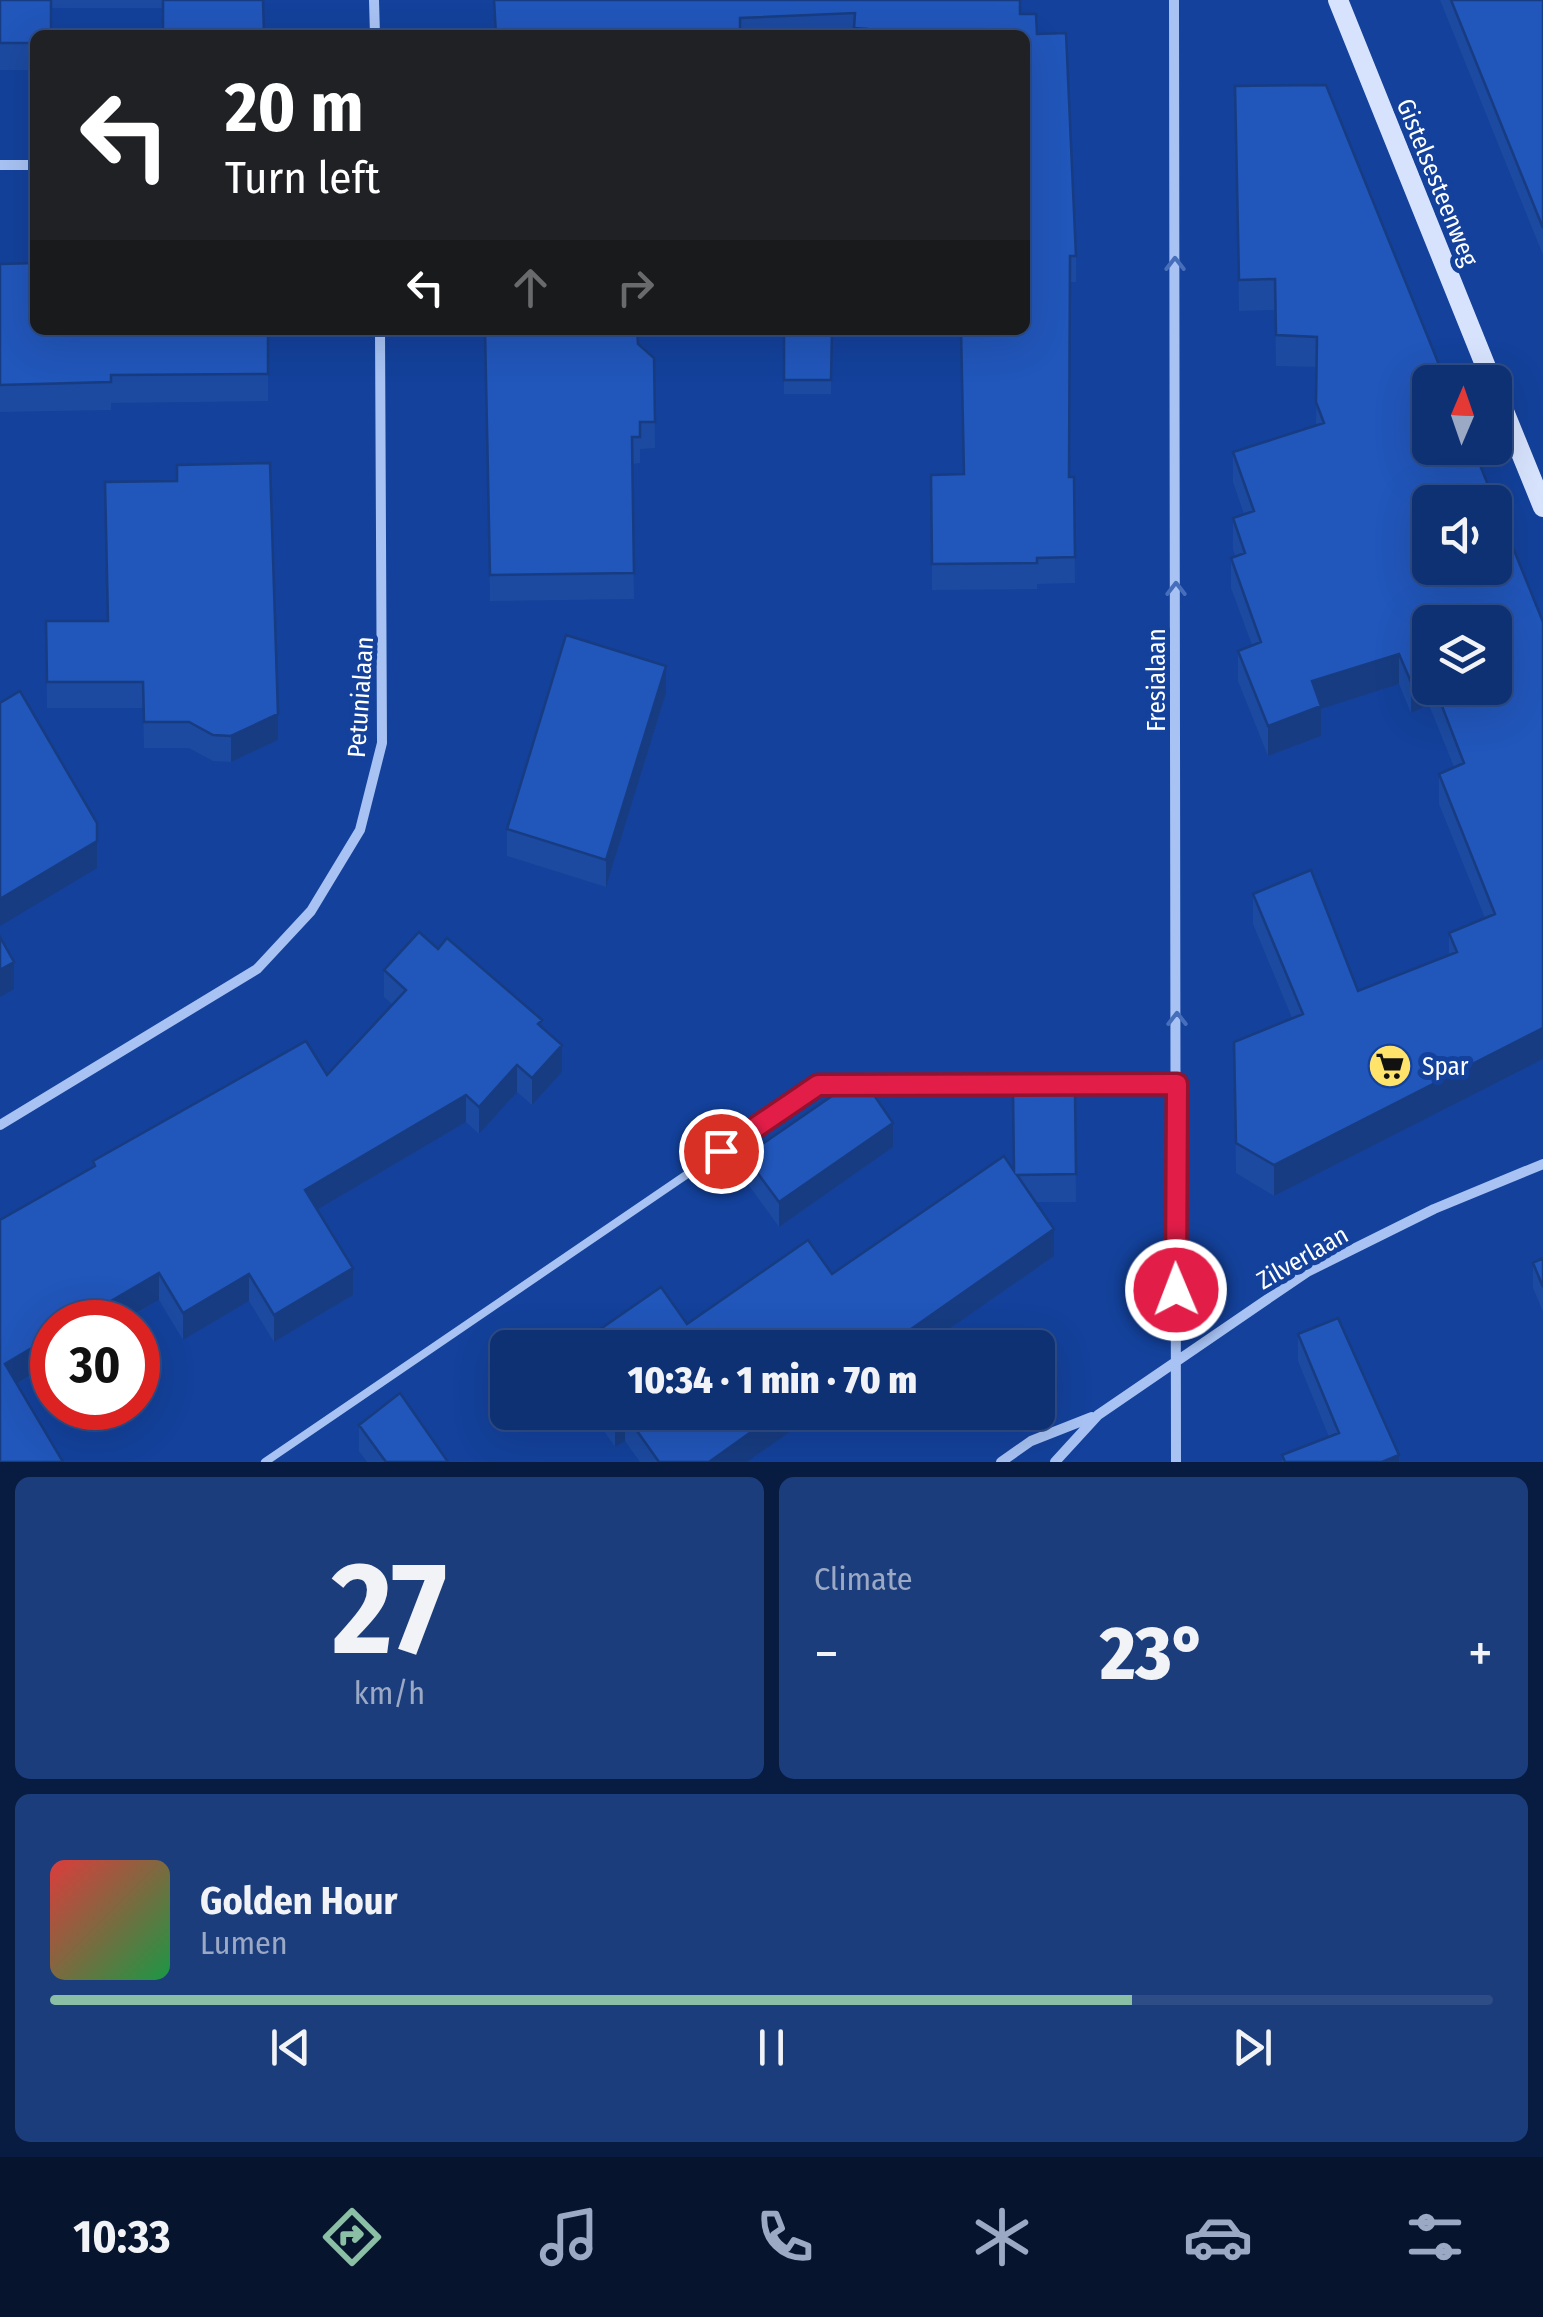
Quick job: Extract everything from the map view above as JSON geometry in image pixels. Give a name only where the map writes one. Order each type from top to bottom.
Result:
[{"type":"main road","name":"Gistelsesteenweg","points":[[1338,0],[1486,365]]},
{"type":"main road","name":"Gistelsesteenweg","points":[[1512,430],[1543,507]]},
{"type":"street","points":[[374,0],[375,30]]},
{"type":"street","name":"Fresialaan","points":[[1174,0],[1176,1462]]},
{"type":"street","points":[[0,165],[30,165]]},
{"type":"street","name":"Petunialaan","points":[[0,1125],[257,969],[311,911],[360,830],[382,743],[380,335]]},
{"type":"street","name":"Zilverlaan","points":[[1056,1462],[1098,1415],[1307,1272],[1434,1209],[1543,1164]]},
{"type":"street","name":"Zilverlaan","points":[[1000,1462],[1031,1441],[1098,1415]]},
{"type":"lane","points":[[265,1462],[818,1085],[1177,1084]]},
{"type":"building","points":[[0,0],[51,0],[51,30],[30,30],[30,43],[0,43]]},
{"type":"building","points":[[163,0],[263,0],[264,30],[163,30]]},
{"type":"building","points":[[494,0],[1020,0],[1020,14],[1036,14],[1037,34],[1066,33],[1076,256],[1070,256],[1069,477],[1074,477],[1075,557],[1037,558],[1037,563],[932,564],[931,475],[964,474],[961,335],[1030,335],[1030,30],[867,30],[854,28],[855,13],[740,18],[740,30],[496,30]]},
{"type":"building","points":[[1451,0],[1543,0],[1543,228]]},
{"type":"building","points":[[1326,85],[1439,365],[1412,365],[1412,465],[1480,465],[1488,485],[1412,485],[1412,585],[1512,585],[1512,545],[1543,622],[1543,1028],[1274,1165],[1236,1143],[1234,1042],[1303,1014],[1253,894],[1311,870],[1358,991],[1457,952],[1449,933],[1495,914],[1439,774],[1464,763],[1442,705],[1512,705],[1512,605],[1412,605],[1412,682],[1399,654],[1312,681],[1321,706],[1268,726],[1238,651],[1261,642],[1231,558],[1245,553],[1233,518],[1254,511],[1233,452],[1324,423],[1316,402],[1317,337],[1276,335],[1275,279],[1239,280],[1235,86]]},
{"type":"building","points":[[30,263],[30,335],[268,335],[268,374],[111,375],[111,382],[0,385],[0,264]]},
{"type":"building","points":[[485,335],[637,335],[638,344],[654,358],[655,422],[640,422],[640,437],[632,437],[634,573],[490,575]]},
{"type":"building","points":[[784,335],[832,335],[831,380],[784,380]]},
{"type":"building","points":[[270,463],[278,714],[231,736],[213,735],[189,722],[144,722],[143,682],[47,682],[46,621],[108,621],[105,482],[177,481],[177,465]]},
{"type":"building","points":[[566,635],[666,666],[606,860],[507,829]]},
{"type":"building","points":[[20,691],[97,823],[97,841],[0,899],[0,703]]},
{"type":"building","points":[[419,932],[438,949],[447,938],[542,1020],[538,1024],[562,1045],[532,1078],[517,1065],[479,1107],[466,1095],[305,1190],[353,1268],[274,1315],[249,1274],[183,1313],[159,1273],[113,1300],[30,1300],[30,1349],[5,1364],[30,1406],[30,1430],[44,1430],[63,1462],[0,1462],[0,1220],[95,1166],[93,1161],[306,1041],[327,1075],[406,990],[384,970]]},
{"type":"building","points":[[0,937],[14,962],[0,970]]},
{"type":"building","points":[[861,1076],[893,1123],[779,1202],[745,1156]]},
{"type":"building","points":[[1075,1091],[1076,1174],[1017,1175],[1054,1229],[910,1330],[599,1330],[661,1287],[687,1324],[808,1240],[832,1274],[1004,1156],[1014,1171],[1013,1092]]},
{"type":"building","points":[[1543,1258],[1543,1287],[1533,1263]]},
{"type":"building","points":[[1338,1318],[1399,1455],[1382,1462],[1285,1462],[1282,1455],[1339,1433],[1298,1334]]},
{"type":"building","points":[[400,1393],[448,1462],[386,1462],[359,1425]]},
{"type":"building","points":[[636,1430],[754,1430],[709,1462],[659,1462]]},
{"type":"place","name":"Spar","points":[[1390,1066]]},
{"type":"route","points":[[721,1151],[818,1085],[1177,1084],[1176,1290]]}]
